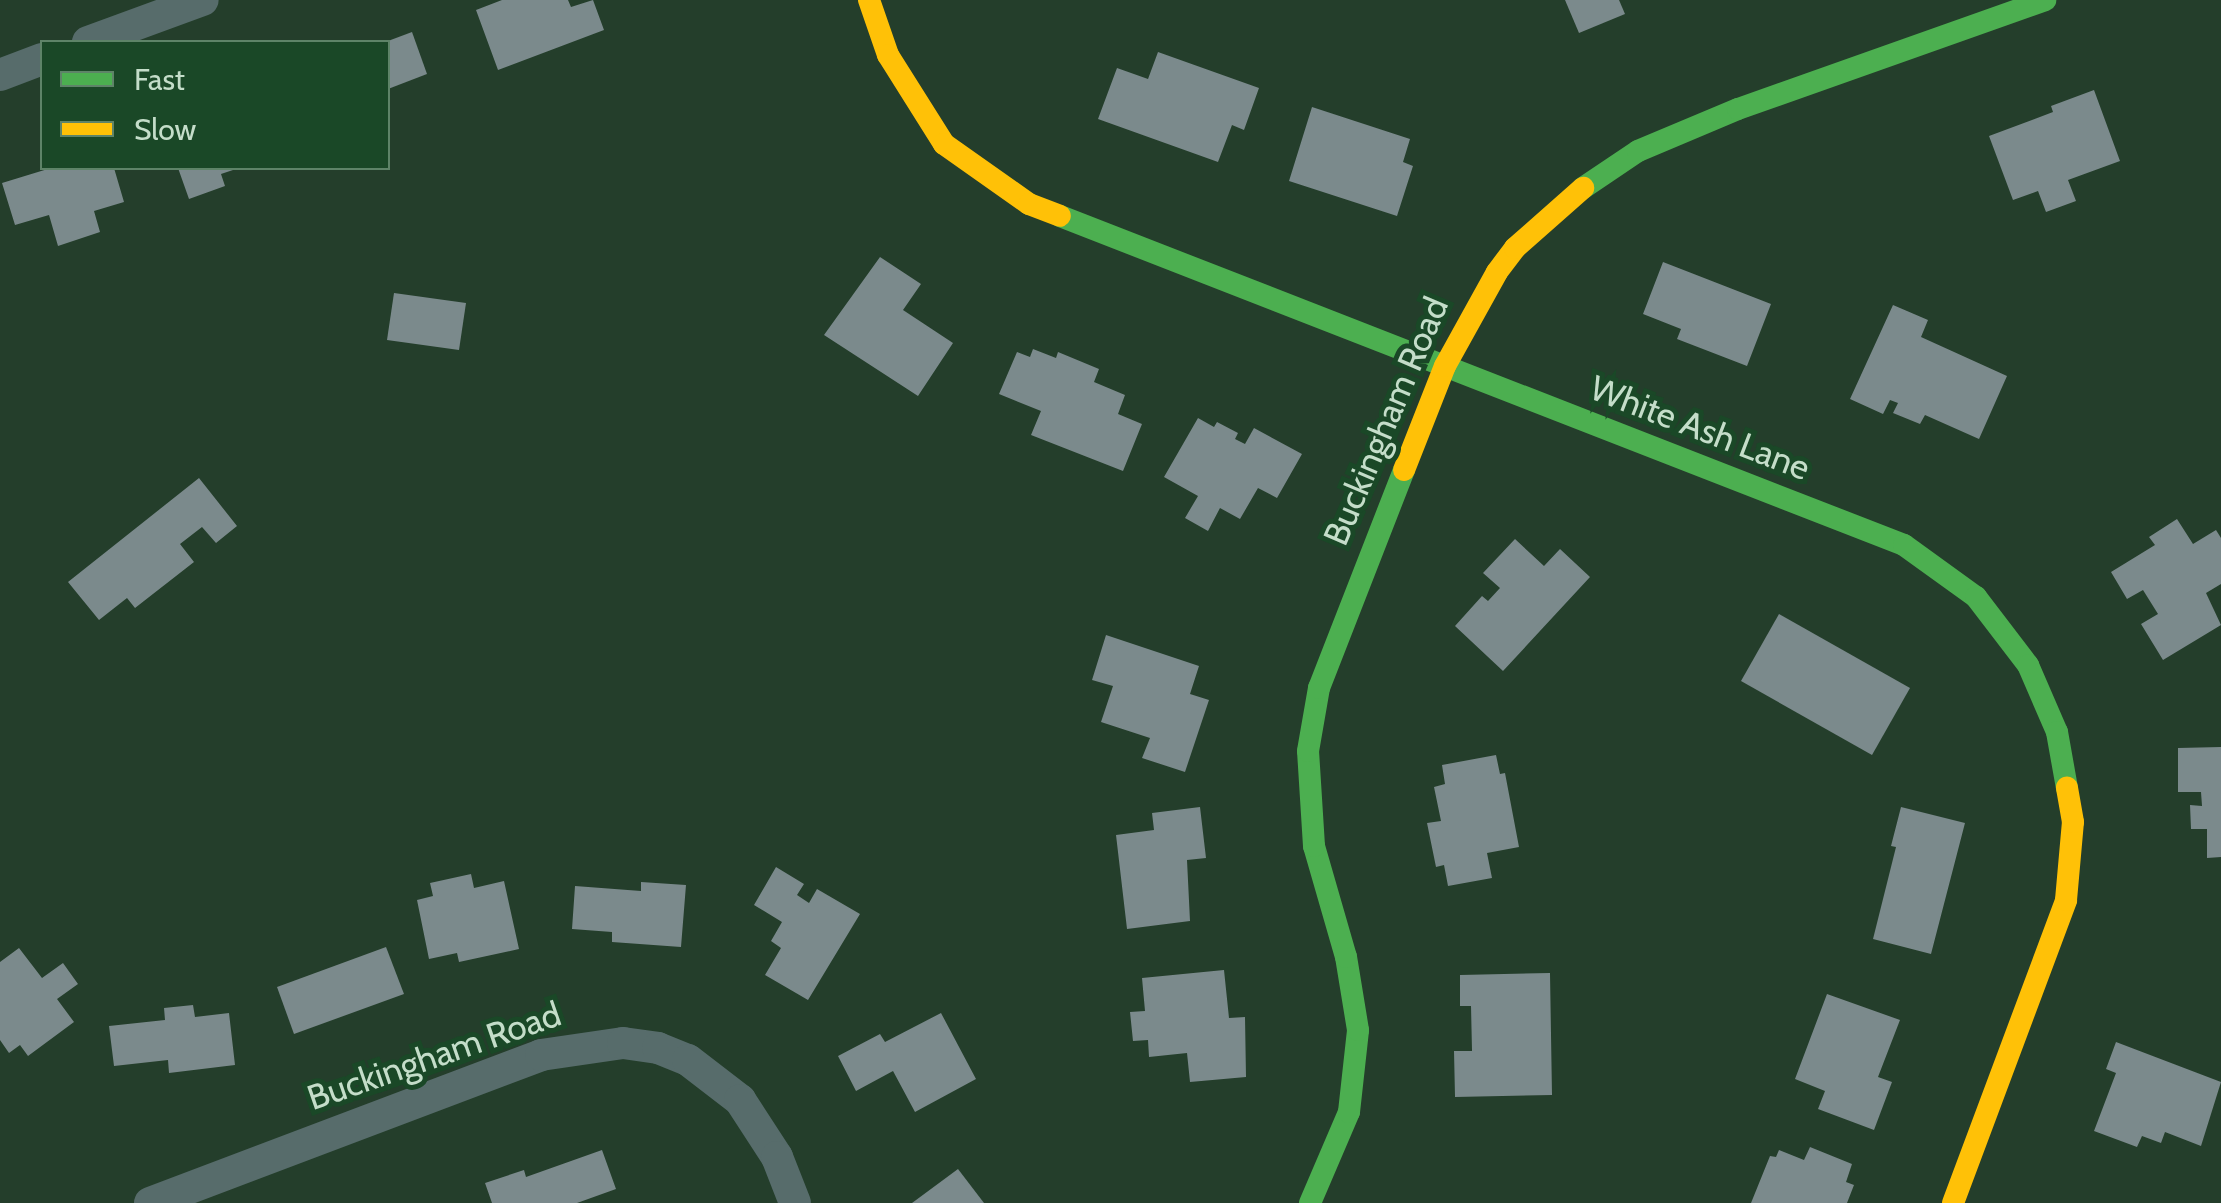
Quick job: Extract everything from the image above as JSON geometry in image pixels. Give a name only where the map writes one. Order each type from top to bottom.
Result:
[{"type":"street","points":[[93,40],[203,0]]},
{"type":"street","name":"White Ash Lane","points":[[869,0],[888,56],[944,144],[1029,204],[1904,546],[1976,597],[2028,664],[2057,732],[2073,822],[2066,900],[2054,942],[1964,1200]]},
{"type":"street","name":"Buckingham Road","points":[[1310,1203],[1349,1112],[1358,1030],[1346,958],[1314,846],[1308,750],[1319,688],[1445,366],[1497,272],[1515,248],[1580,189],[1638,151],[1738,109],[2045,0]]},
{"type":"street","points":[[0,75],[40,60]]},
{"type":"street","name":"Buckingham Road","points":[[150,1203],[542,1055],[623,1043],[658,1048],[716,1078],[760,1125],[795,1203]]},
{"type":"building","points":[[502,0],[568,0],[571,7],[593,0],[604,30],[498,70],[476,10]]},
{"type":"building","points":[[1565,0],[1619,0],[1625,14],[1579,33]]},
{"type":"building","points":[[412,32],[427,74],[390,88],[390,40]]},
{"type":"building","points":[[1158,52],[1259,88],[1244,130],[1232,125],[1218,162],[1098,119],[1117,68],[1148,79]]},
{"type":"building","points":[[2094,90],[2120,161],[2068,180],[2076,201],[2046,212],[2038,191],[2013,200],[1989,136],[2053,112],[2051,106]]},
{"type":"building","points":[[1312,107],[1410,139],[1403,162],[1413,166],[1397,216],[1289,181]]},
{"type":"building","points":[[44,170],[115,170],[124,202],[94,211],[100,232],[58,246],[49,215],[15,225],[2,183]]},
{"type":"building","points":[[179,170],[233,170],[221,174],[225,186],[189,199]]},
{"type":"building","points":[[880,257],[921,284],[903,310],[953,343],[918,396],[824,335]]},
{"type":"building","points":[[1663,262],[1771,304],[1747,366],[1677,339],[1681,329],[1643,314]]},
{"type":"building","points":[[394,293],[466,303],[459,350],[387,340]]},
{"type":"building","points":[[1893,305],[1928,320],[1921,337],[2007,376],[1979,439],[1925,415],[1920,424],[1893,413],[1898,403],[1890,400],[1883,414],[1850,399]]},
{"type":"building","points":[[1033,349],[1056,358],[1058,352],[1099,369],[1094,382],[1125,395],[1118,414],[1142,424],[1123,471],[1031,435],[1041,411],[999,394],[1017,352],[1030,357]]},
{"type":"building","points":[[1198,418],[1238,433],[1235,439],[1245,444],[1254,428],[1302,454],[1277,498],[1258,488],[1240,519],[1220,508],[1208,531],[1185,518],[1198,496],[1164,477]]},
{"type":"building","points":[[199,478],[237,526],[216,543],[202,527],[180,544],[194,562],[135,608],[127,598],[99,620],[68,582]]},
{"type":"building","points":[[2177,519],[2193,544],[2216,530],[2221,538],[2221,584],[2206,593],[2221,625],[2163,660],[2141,624],[2158,614],[2143,590],[2127,599],[2111,572],[2155,545],[2149,537]]},
{"type":"building","points":[[1515,539],[1544,566],[1560,549],[1590,577],[1503,671],[1455,626],[1482,596],[1488,601],[1500,588],[1483,573]]},
{"type":"building","points":[[1779,614],[1910,688],[1872,755],[1741,681]]},
{"type":"building","points":[[1106,635],[1199,666],[1190,694],[1209,700],[1185,772],[1142,758],[1150,738],[1101,722],[1113,686],[1092,680]]},
{"type":"building","points":[[2221,747],[2221,857],[2207,858],[2207,829],[2191,829],[2190,805],[2202,806],[2201,792],[2178,792],[2178,748]]},
{"type":"building","points":[[1496,755],[1500,774],[1505,773],[1519,847],[1487,853],[1492,878],[1448,886],[1444,865],[1436,867],[1427,823],[1441,821],[1434,787],[1445,784],[1442,765]]},
{"type":"building","points":[[1200,807],[1206,858],[1187,860],[1190,921],[1127,929],[1116,835],[1154,830],[1152,813]]},
{"type":"building","points":[[1901,807],[1965,823],[1931,954],[1873,939],[1896,847],[1891,846]]},
{"type":"building","points":[[776,867],[804,884],[797,895],[809,903],[817,889],[860,914],[808,1000],[765,975],[781,948],[771,941],[782,922],[754,905]]},
{"type":"building","points":[[471,874],[474,888],[504,881],[519,949],[459,962],[457,953],[429,959],[417,900],[433,896],[430,883]]},
{"type":"building","points":[[641,882],[686,885],[681,947],[612,942],[612,932],[572,929],[575,886],[641,891]]},
{"type":"building","points":[[386,947],[404,994],[294,1034],[277,987]]},
{"type":"building","points":[[19,948],[42,978],[63,963],[78,984],[57,999],[74,1022],[28,1056],[20,1045],[9,1053],[0,1040],[0,962]]},
{"type":"building","points":[[1224,970],[1229,1018],[1245,1017],[1246,1077],[1190,1082],[1187,1053],[1149,1057],[1148,1040],[1133,1041],[1130,1012],[1145,1011],[1142,978]]},
{"type":"building","points":[[1550,973],[1552,1095],[1455,1097],[1454,1051],[1472,1051],[1471,1006],[1460,1006],[1460,975]]},
{"type":"building","points":[[1827,994],[1900,1020],[1878,1077],[1892,1082],[1874,1130],[1818,1109],[1825,1091],[1795,1079]]},
{"type":"building","points":[[193,1005],[195,1017],[229,1013],[235,1065],[169,1073],[168,1060],[114,1066],[109,1026],[165,1020],[164,1008]]},
{"type":"building","points":[[941,1013],[976,1079],[915,1112],[893,1071],[856,1091],[838,1056],[880,1034],[885,1042]]},
{"type":"building","points":[[2116,1042],[2221,1082],[2201,1146],[2165,1132],[2161,1143],[2142,1136],[2137,1147],[2094,1131],[2116,1073],[2106,1069]]},
{"type":"building","points":[[1810,1147],[1852,1164],[1846,1182],[1854,1185],[1847,1203],[1751,1203],[1770,1156],[1776,1157],[1779,1150],[1804,1160]]},
{"type":"building","points":[[602,1150],[616,1189],[577,1203],[492,1203],[485,1183],[524,1170],[526,1177]]},
{"type":"building","points":[[958,1169],[984,1203],[912,1203]]},
{"type":"traffic: fast","points":[[1583,188],[1638,151],[1738,109],[2045,0]]},
{"type":"traffic: fast","points":[[1060,216],[1904,545],[1976,597],[2028,665],[2057,732],[2067,788]]},
{"type":"traffic: fast","points":[[1310,1203],[1349,1112],[1358,1030],[1346,957],[1314,846],[1308,751],[1319,688],[1404,470]]},
{"type":"traffic: slow","points":[[869,0],[888,55],[944,144],[1029,204],[1060,216]]},
{"type":"traffic: slow","points":[[1404,470],[1445,366],[1497,272],[1515,248],[1583,188]]},
{"type":"traffic: slow","points":[[1953,1203],[2066,900],[2073,822],[2067,788]]}]
